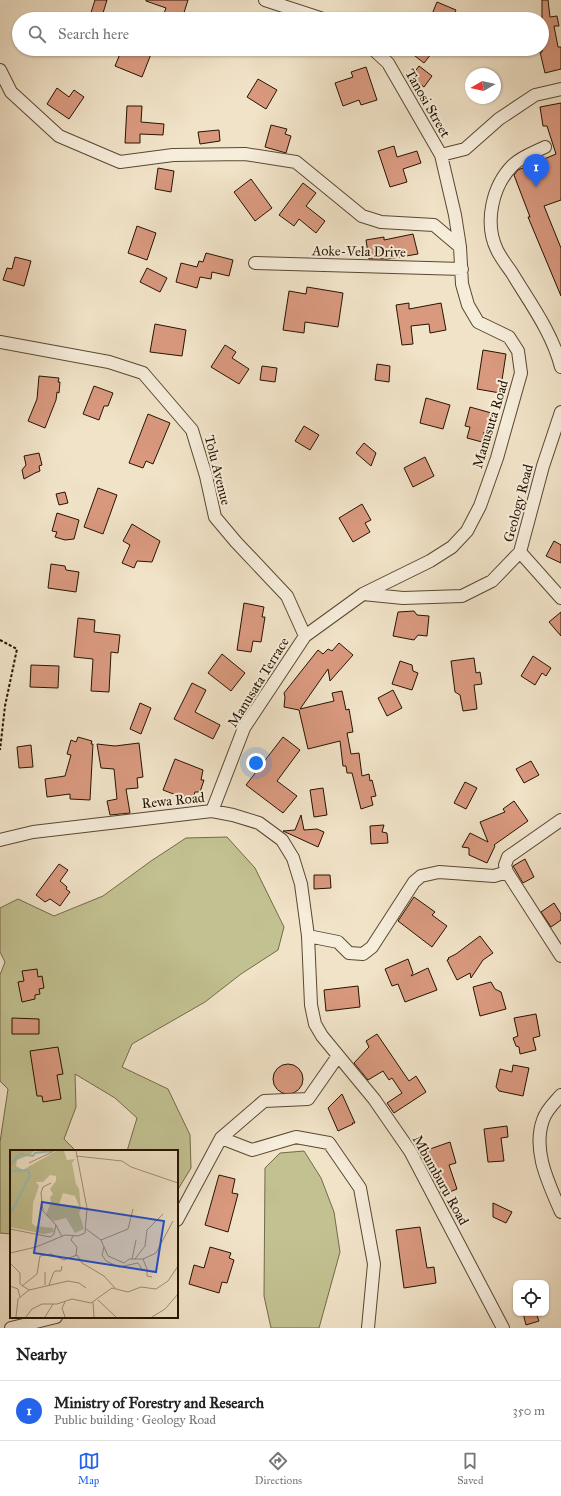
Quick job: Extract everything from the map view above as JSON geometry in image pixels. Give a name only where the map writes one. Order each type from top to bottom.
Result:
[{"type":"street","points":[[265,0],[302,12]]},
{"type":"street","name":"Tanosi Street","points":[[380,56],[388,63],[441,155]]},
{"type":"street","points":[[0,70],[11,92],[60,136],[120,162],[173,155],[245,154],[296,162],[362,216],[381,222],[434,225],[460,247]]},
{"type":"street","points":[[441,155],[465,148],[499,119],[535,95],[561,89]]},
{"type":"street","points":[[545,147],[513,165],[501,182],[492,206],[491,227],[497,249],[548,332],[561,367]]},
{"type":"street","name":"Manusuta Road","points":[[305,636],[363,594],[430,561],[452,546],[467,531],[480,506],[508,423],[521,373],[518,351],[509,337],[478,322],[468,306],[462,284],[460,247],[455,215],[441,155]]},
{"type":"street","name":"Aoke-Vela Drive","points":[[255,263],[462,269]]},
{"type":"street","name":"Tolu Avenue","points":[[0,342],[109,362],[143,373],[192,430],[215,517],[236,542],[287,596],[305,636]]},
{"type":"street","name":"Geology Road","points":[[363,594],[403,598],[462,596],[492,581],[520,552],[543,466],[561,412]]},
{"type":"street","points":[[520,552],[561,598]]},
{"type":"street","name":"Manusata Terrace","points":[[212,811],[244,728],[305,636]]},
{"type":"street","name":"Rewa Road","points":[[0,840],[33,832],[212,811],[233,815],[259,823],[282,840],[293,858],[301,884],[308,936],[311,1005],[314,1024],[338,1056]]},
{"type":"street","points":[[561,820],[508,856],[505,865],[507,872],[561,956]]},
{"type":"street","points":[[308,936],[338,942],[349,953],[364,954],[372,947],[414,882],[421,876],[439,872],[494,876],[507,872]]},
{"type":"street","points":[[178,1218],[221,1138],[264,1100],[308,1100],[338,1056]]},
{"type":"street","name":"Mbumburu Road","points":[[338,1056],[374,1099],[410,1151],[503,1328]]},
{"type":"street","points":[[561,1095],[543,1119],[540,1150],[546,1176],[561,1212]]},
{"type":"street","points":[[221,1138],[252,1150],[296,1137],[329,1143],[360,1188],[374,1264],[368,1328]]},
{"type":"street","points":[[11,1328],[52,1318]]},
{"type":"path","points":[[0,640],[17,649],[5,706],[0,750]]},
{"type":"shaded area","points":[[227,837],[255,868],[284,927],[278,950],[241,974],[205,1002],[132,1044],[122,1067],[168,1089],[190,1135],[191,1168],[178,1189],[178,1150],[127,1150],[137,1118],[115,1098],[75,1074],[76,1107],[64,1139],[75,1150],[10,1150],[10,1234],[0,1233],[0,1142],[8,1089],[0,1081],[0,975],[5,962],[0,952],[0,908],[18,899],[54,916],[103,896],[186,838]]},
{"type":"shaded area","points":[[304,1151],[321,1178],[334,1212],[340,1252],[319,1328],[271,1328],[264,1296],[265,1168],[280,1153]]},
{"type":"building","points":[[95,0],[107,0],[103,12],[91,12]]},
{"type":"building","points":[[188,0],[184,12],[165,12],[166,8],[146,1]]},
{"type":"building","points":[[542,0],[548,0],[550,17],[557,16],[559,26],[554,26],[558,47],[561,47],[561,69],[545,73],[541,56],[549,56],[549,12],[542,12]]},
{"type":"building","points":[[437,2],[456,10],[455,12],[433,12]]},
{"type":"building","points":[[119,56],[150,56],[142,77],[115,66]]},
{"type":"building","points":[[415,56],[430,56],[424,63]]},
{"type":"building","points":[[419,66],[432,76],[424,87],[411,77]]},
{"type":"building","points":[[366,67],[377,100],[361,105],[359,100],[343,106],[335,83],[353,77],[351,72]]},
{"type":"building","points":[[258,79],[277,90],[266,109],[247,97]]},
{"type":"building","points":[[57,88],[69,97],[74,90],[84,97],[69,119],[47,104]]},
{"type":"building","points":[[561,103],[561,200],[544,206],[561,248],[561,296],[528,217],[530,217],[514,175],[518,170],[556,154],[547,126],[543,126],[540,107]]},
{"type":"building","points":[[127,106],[142,106],[141,122],[164,124],[163,135],[140,134],[140,143],[125,143]]},
{"type":"building","points":[[271,125],[287,129],[285,134],[291,136],[286,153],[265,147]]},
{"type":"building","points":[[219,130],[220,141],[200,144],[198,132]]},
{"type":"building","points":[[394,146],[397,157],[417,151],[421,163],[403,169],[407,182],[390,187],[378,151]]},
{"type":"building","points":[[158,168],[174,171],[171,192],[155,189]]},
{"type":"building","points":[[251,179],[272,208],[255,221],[234,192]]},
{"type":"building","points":[[303,183],[316,193],[306,206],[325,221],[316,233],[299,219],[294,226],[279,215]]},
{"type":"building","points":[[137,226],[156,233],[147,260],[128,253]]},
{"type":"building","points":[[413,234],[418,254],[388,259],[369,259],[366,240],[384,237],[384,240]]},
{"type":"building","points":[[206,253],[233,260],[229,276],[212,272],[211,279],[200,277],[197,288],[176,282],[181,263],[197,267],[199,261],[203,262]]},
{"type":"building","points":[[15,257],[31,261],[24,286],[3,280],[7,268],[12,269]]},
{"type":"building","points":[[147,268],[167,278],[160,292],[140,282]]},
{"type":"building","points":[[307,287],[343,293],[338,327],[305,322],[304,333],[283,330],[289,291],[306,294]]},
{"type":"building","points":[[409,303],[409,309],[441,303],[446,330],[430,333],[429,324],[411,326],[413,344],[402,345],[396,305]]},
{"type":"building","points":[[155,324],[186,330],[182,356],[150,352]]},
{"type":"building","points":[[225,345],[236,352],[232,358],[249,369],[239,384],[211,367]]},
{"type":"building","points":[[483,350],[506,354],[500,393],[477,389]]},
{"type":"building","points":[[377,364],[390,366],[389,382],[375,380]]},
{"type":"building","points":[[262,366],[277,368],[275,382],[260,380]]},
{"type":"building","points":[[39,376],[59,378],[58,382],[60,382],[59,393],[57,392],[56,400],[45,428],[28,421],[37,399]]},
{"type":"building","points":[[94,386],[113,393],[108,406],[104,406],[99,420],[83,414]]},
{"type":"building","points":[[426,398],[450,405],[443,429],[420,423]]},
{"type":"building","points":[[470,407],[495,414],[490,433],[484,432],[482,442],[467,438],[470,427],[465,426]]},
{"type":"building","points":[[148,414],[170,423],[153,464],[146,461],[143,468],[129,463]]},
{"type":"building","points":[[304,426],[319,435],[310,450],[295,441]]},
{"type":"building","points":[[364,443],[376,453],[371,466],[356,453]]},
{"type":"building","points":[[39,453],[42,465],[39,466],[40,471],[24,479],[22,470],[26,465],[24,456]]},
{"type":"building","points":[[425,457],[434,476],[413,487],[404,468]]},
{"type":"building","points":[[98,488],[117,495],[103,534],[84,527]]},
{"type":"building","points":[[65,492],[68,503],[59,505],[56,494]]},
{"type":"building","points":[[362,504],[371,520],[365,523],[370,532],[353,542],[339,518]]},
{"type":"building","points":[[57,513],[79,520],[74,539],[65,540],[55,537],[57,532],[52,531]]},
{"type":"building","points":[[132,524],[160,541],[152,562],[137,561],[134,568],[122,563],[130,545],[123,541]]},
{"type":"building","points":[[554,541],[561,545],[561,563],[546,556]]},
{"type":"building","points":[[51,564],[65,566],[66,570],[79,572],[76,592],[48,588]]},
{"type":"building","points":[[244,603],[264,607],[262,617],[265,617],[261,642],[253,641],[251,652],[237,650]]},
{"type":"building","points":[[414,611],[417,615],[429,616],[427,636],[418,635],[414,640],[393,636],[398,612]]},
{"type":"building","points":[[561,612],[561,636],[549,622]]},
{"type":"building","points":[[78,618],[95,620],[94,632],[120,635],[118,653],[111,652],[109,692],[91,691],[93,659],[74,657]]},
{"type":"building","points":[[339,643],[353,655],[330,681],[328,669],[300,709],[334,701],[332,693],[342,691],[346,710],[349,709],[353,732],[347,733],[351,754],[359,753],[362,776],[369,774],[376,796],[371,797],[373,805],[361,809],[352,773],[347,773],[346,766],[343,766],[340,741],[308,749],[299,710],[284,707],[284,693],[318,650],[323,654],[328,649],[332,651]]},
{"type":"building","points":[[222,654],[245,673],[231,691],[208,673]]},
{"type":"building","points":[[533,656],[551,668],[546,676],[542,673],[535,685],[521,676]]},
{"type":"building","points":[[474,658],[476,673],[480,672],[482,684],[474,685],[477,709],[463,711],[460,695],[455,692],[451,661]]},
{"type":"building","points":[[400,661],[412,665],[413,671],[418,673],[412,690],[392,684]]},
{"type":"building","points":[[31,665],[59,666],[58,688],[30,687]]},
{"type":"building","points":[[192,683],[206,690],[195,712],[220,725],[213,739],[174,719]]},
{"type":"building","points":[[393,690],[402,708],[387,716],[378,698]]},
{"type":"building","points":[[140,703],[151,708],[141,734],[130,729]]},
{"type":"building","points":[[78,737],[92,741],[91,744],[93,744],[90,800],[70,799],[70,794],[47,797],[45,779],[65,776],[71,755],[67,754],[71,740],[76,742]]},
{"type":"building","points":[[283,737],[300,750],[277,781],[297,796],[283,813],[246,785]]},
{"type":"building","points":[[139,743],[143,777],[137,778],[138,788],[126,789],[130,813],[110,815],[107,801],[117,799],[114,769],[101,768],[97,744],[115,746]]},
{"type":"building","points":[[31,745],[33,767],[19,768],[17,747]]},
{"type":"building","points":[[175,759],[203,770],[201,780],[204,780],[200,792],[195,792],[192,801],[163,790]]},
{"type":"building","points":[[531,761],[539,775],[524,783],[516,769]]},
{"type":"building","points":[[465,782],[477,788],[466,809],[454,803]]},
{"type":"building","points":[[323,788],[327,815],[314,817],[310,790]]},
{"type":"building","points":[[514,801],[528,821],[494,845],[495,846],[487,863],[469,855],[469,848],[462,847],[470,833],[488,842],[480,822],[505,812],[503,809]]},
{"type":"building","points":[[301,815],[304,830],[317,829],[324,832],[318,847],[283,831],[295,830]]},
{"type":"building","points":[[384,825],[382,832],[387,833],[388,843],[371,844],[370,826]]},
{"type":"building","points":[[525,859],[534,877],[523,883],[513,866]]},
{"type":"building","points":[[59,864],[68,870],[60,881],[70,892],[60,906],[50,899],[45,902],[36,895]]},
{"type":"building","points":[[314,875],[330,875],[331,888],[314,889]]},
{"type":"building","points":[[414,897],[435,912],[432,915],[447,926],[432,947],[398,921]]},
{"type":"building","points":[[554,903],[561,914],[561,920],[551,927],[541,912]]},
{"type":"building","points":[[480,936],[493,953],[483,960],[471,978],[470,973],[457,980],[447,960],[449,959],[448,958],[456,954]]},
{"type":"building","points":[[408,959],[413,973],[411,976],[428,968],[437,990],[405,1002],[398,984],[392,986],[385,969]]},
{"type":"building","points":[[37,969],[38,977],[42,976],[44,988],[39,989],[40,994],[35,995],[35,999],[22,1002],[18,982],[24,981],[22,971]]},
{"type":"building","points":[[491,982],[495,989],[501,992],[506,1009],[480,1016],[473,987]]},
{"type":"building","points":[[358,986],[360,1007],[326,1011],[324,990]]},
{"type":"building","points":[[536,1014],[540,1036],[533,1038],[536,1050],[520,1054],[519,1047],[516,1046],[513,1038],[518,1036],[514,1018]]},
{"type":"building","points":[[12,1018],[39,1019],[39,1034],[12,1034]]},
{"type":"building","points":[[377,1034],[409,1081],[416,1076],[426,1092],[394,1113],[387,1103],[402,1093],[392,1078],[389,1080],[383,1071],[368,1080],[354,1063],[369,1047],[366,1041]]},
{"type":"building","points":[[58,1047],[63,1074],[57,1075],[61,1099],[43,1102],[42,1096],[37,1096],[30,1051]]},
{"type":"building","points":[[288,1064],[299,1068],[303,1079],[299,1090],[288,1094],[277,1090],[273,1079],[277,1068]]},
{"type":"building","points":[[513,1065],[529,1068],[523,1096],[499,1091],[496,1087],[500,1069],[512,1072]]},
{"type":"building","points":[[342,1094],[355,1123],[352,1123],[353,1124],[338,1131],[328,1108]]},
{"type":"building","points":[[507,1126],[508,1137],[501,1138],[504,1161],[488,1162],[484,1129]]},
{"type":"building","points":[[450,1142],[456,1163],[449,1165],[457,1189],[442,1195],[427,1150]]},
{"type":"building","points":[[219,1175],[235,1179],[232,1193],[238,1194],[228,1232],[205,1225]]},
{"type":"building","points":[[493,1203],[512,1212],[506,1223],[493,1217]]},
{"type":"building","points":[[420,1227],[427,1268],[434,1267],[436,1283],[404,1288],[396,1230]]},
{"type":"building","points":[[210,1247],[231,1253],[229,1258],[234,1260],[227,1283],[222,1282],[219,1293],[189,1284],[194,1265],[204,1268]]},
{"type":"building","points":[[524,1316],[537,1316],[539,1321],[526,1325]]},
{"type":"place","name":"Ministry of Forestry and Research","points":[[536,187]]}]
